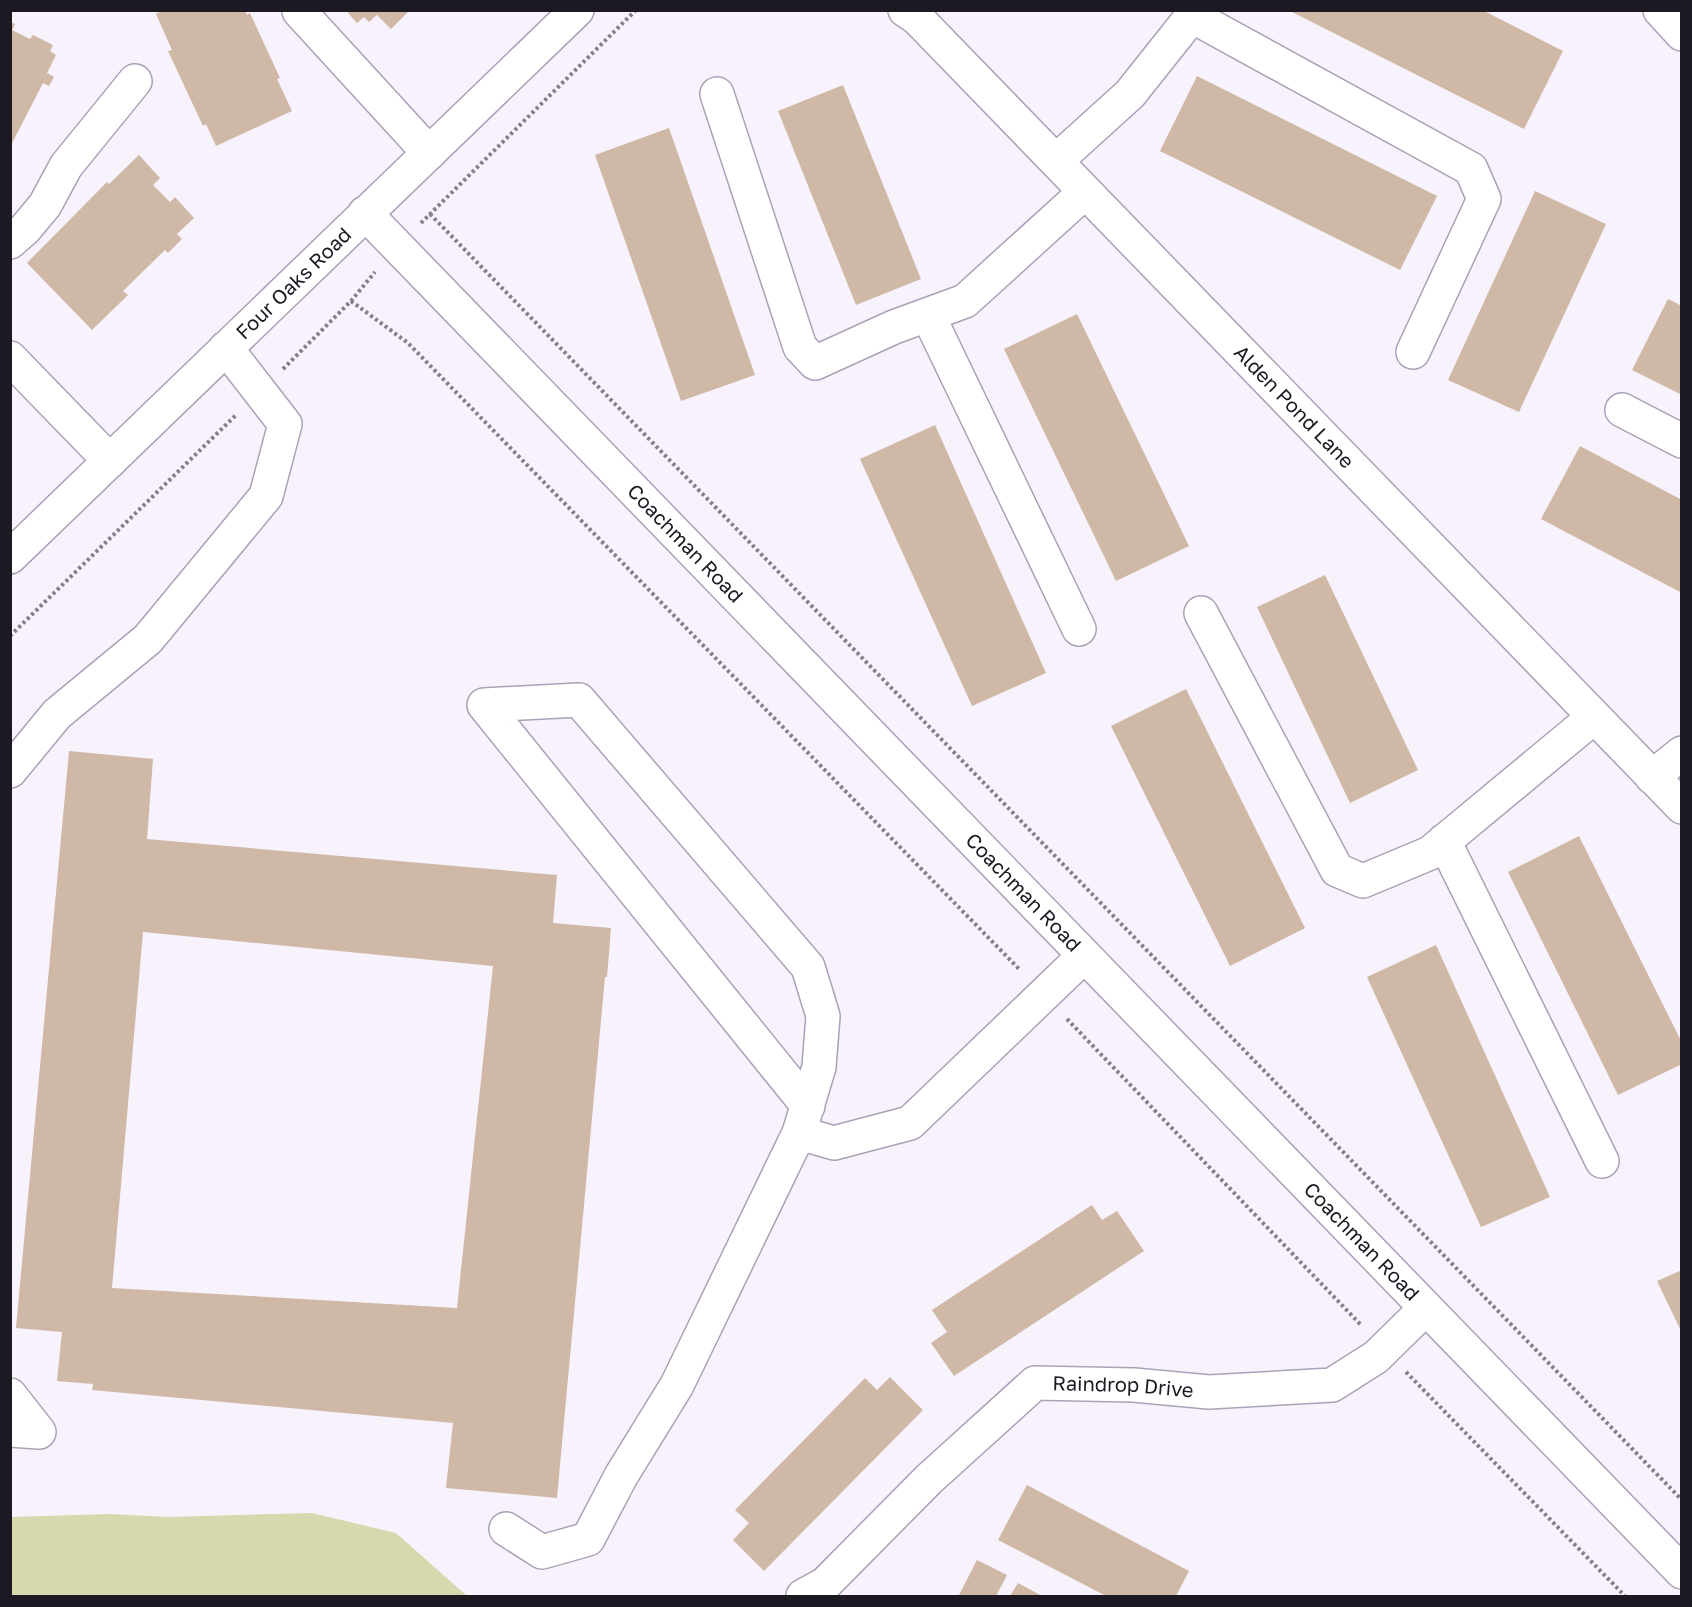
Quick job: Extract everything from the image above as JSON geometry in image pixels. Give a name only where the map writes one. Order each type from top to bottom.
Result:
[{"type":"street","name":"Alden Pond Lane","points":[[905,10],[917,18],[1682,807]]},
{"type":"street","points":[[1660,10],[1682,34]]},
{"type":"street","points":[[299,11],[429,153]]},
{"type":"street","name":"Four Oaks Road","points":[[10,557],[429,153],[568,13]]},
{"type":"street","points":[[1056,161],[1130,94],[1193,13],[1470,169],[1484,199],[1413,352]]},
{"type":"street","points":[[10,242],[25,229],[45,205],[66,166],[135,81]]},
{"type":"street","points":[[717,94],[800,347],[814,363],[894,327],[964,301],[1085,192]]},
{"type":"street","name":"Coachman Road","points":[[365,213],[1682,1572]]},
{"type":"street","points":[[928,315],[1079,629]]},
{"type":"street","points":[[10,771],[57,714],[148,639],[266,496],[285,424],[226,348]]},
{"type":"street","points":[[10,358],[110,461]]},
{"type":"street","points":[[1622,411],[1682,441]]},
{"type":"street","points":[[1201,613],[1337,870],[1363,881],[1430,853],[1594,717]]},
{"type":"street","points":[[506,1529],[542,1552],[588,1539],[621,1476],[677,1385],[804,1120],[819,1067],[823,1016],[807,967],[579,700],[484,705],[804,1120],[834,1143],[910,1123],[1084,956]]},
{"type":"street","points":[[1652,777],[1682,753]]},
{"type":"street","points":[[1444,842],[1602,1161]]},
{"type":"street","name":"Raindrop Drive","points":[[825,1592],[929,1479],[1035,1383],[1134,1385],[1209,1392],[1332,1385],[1376,1357],[1426,1308]]},
{"type":"street","points":[[10,1395],[39,1431],[10,1430]]},
{"type":"path","points":[[10,636],[351,301],[397,246],[636,10]]},
{"type":"path","points":[[430,214],[1682,1500]]},
{"type":"path","points":[[351,301],[408,343],[1626,1596]]},
{"type":"green space","points":[[312,1513],[396,1533],[467,1596],[11,1596],[11,1517],[110,1514],[168,1517]]},
{"type":"building","points":[[163,10],[245,10],[247,15],[250,13],[280,78],[277,79],[292,111],[216,146],[206,124],[203,126],[168,51],[172,50],[156,14]]},
{"type":"building","points":[[350,10],[410,10],[391,29],[377,15],[369,22],[364,17],[357,23],[348,13]]},
{"type":"building","points":[[1288,10],[1482,10],[1563,51],[1524,129]]},
{"type":"building","points":[[10,22],[15,24],[12,30],[30,39],[33,35],[53,45],[50,51],[56,55],[47,73],[54,77],[49,86],[43,83],[10,147]]},
{"type":"building","points":[[1197,76],[1437,196],[1400,270],[1160,151]]},
{"type":"building","points":[[843,85],[921,279],[856,305],[778,111]]},
{"type":"building","points":[[669,128],[755,375],[681,401],[595,155]]},
{"type":"building","points":[[139,155],[160,178],[153,185],[170,202],[175,197],[194,218],[177,234],[182,239],[168,253],[165,250],[123,291],[128,295],[92,330],[27,263],[107,182],[109,184]]},
{"type":"building","points":[[1535,191],[1606,224],[1519,412],[1448,380]]},
{"type":"building","points":[[1668,299],[1682,306],[1682,395],[1632,370]]},
{"type":"building","points":[[1077,314],[1189,546],[1116,581],[1004,349]]},
{"type":"building","points":[[935,425],[1046,673],[972,706],[860,459]]},
{"type":"building","points":[[1580,446],[1682,500],[1682,593],[1541,519]]},
{"type":"building","points":[[1325,575],[1418,770],[1350,803],[1257,607]]},
{"type":"building","points":[[1186,689],[1305,928],[1230,966],[1111,726]]},
{"type":"building","points":[[69,751],[153,759],[147,839],[557,875],[553,923],[611,928],[557,1498],[446,1488],[453,1423],[92,1390],[93,1384],[57,1381],[62,1332],[16,1328]],"holes":[[[143,932],[493,966],[457,1308],[112,1288]]]},
{"type":"building","points":[[1579,836],[1682,1043],[1682,1064],[1618,1095],[1508,872]]},
{"type":"building","points":[[1436,945],[1550,1197],[1481,1227],[1367,977]]},
{"type":"building","points":[[1092,1205],[1102,1220],[1117,1211],[1144,1251],[954,1376],[931,1343],[947,1332],[932,1310]]},
{"type":"building","points":[[1682,1270],[1682,1333],[1657,1281]]},
{"type":"building","points":[[890,1377],[923,1410],[764,1571],[733,1540],[749,1523],[735,1510],[865,1378],[877,1390]]},
{"type":"building","points":[[1027,1485],[1189,1571],[1176,1596],[1106,1596],[998,1540]]},
{"type":"building","points":[[977,1560],[1007,1575],[996,1596],[959,1595]]},
{"type":"building","points":[[1018,1583],[1042,1596],[1010,1596]]}]
